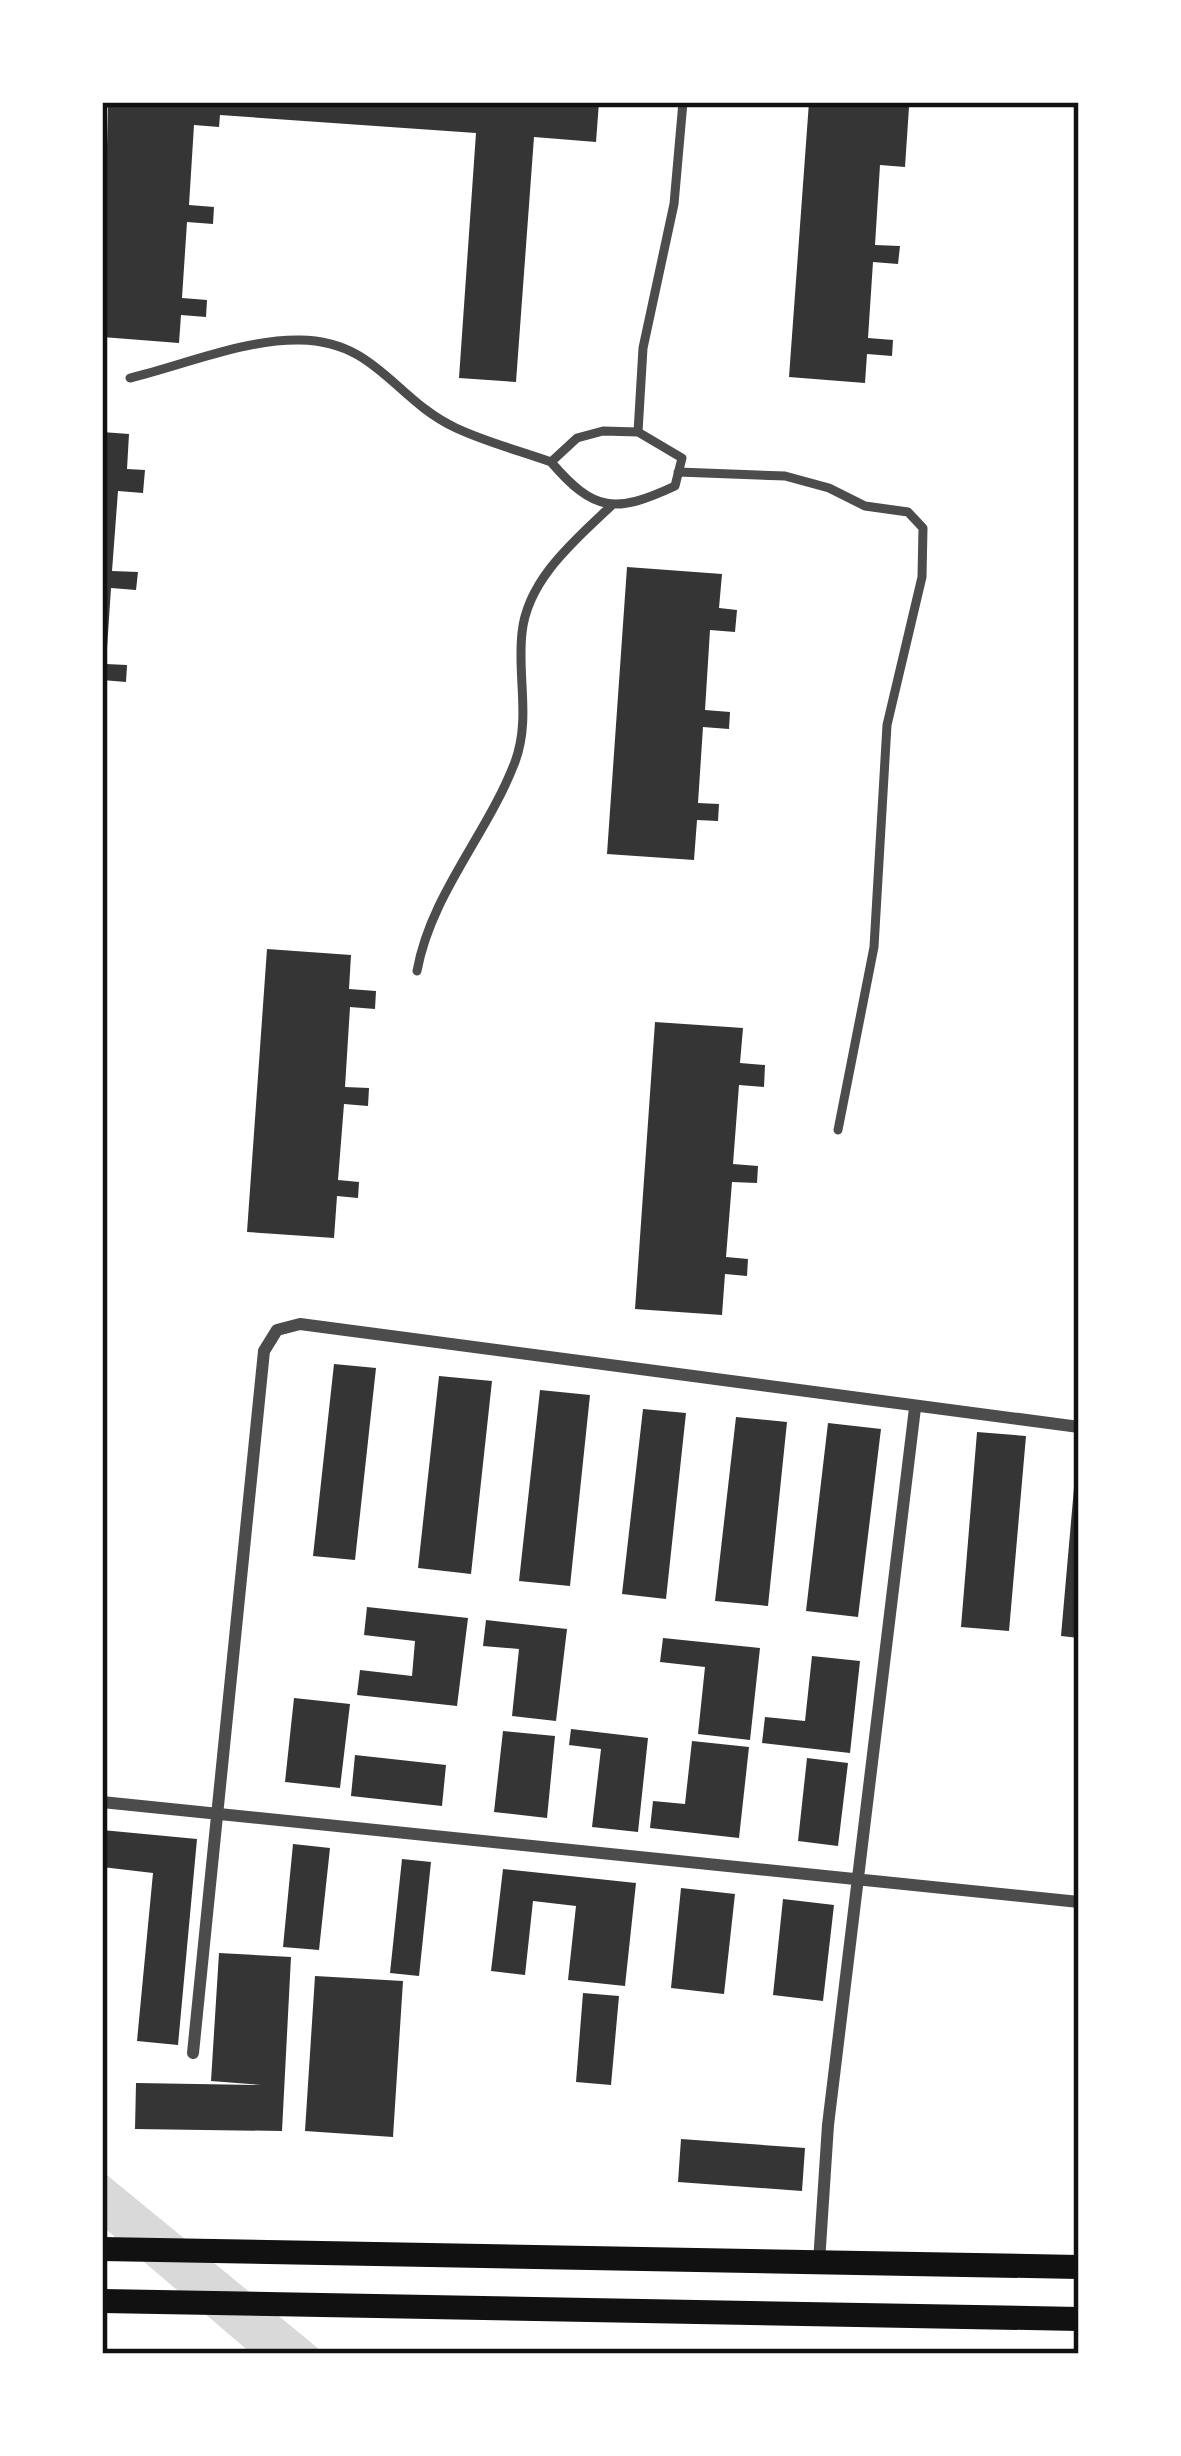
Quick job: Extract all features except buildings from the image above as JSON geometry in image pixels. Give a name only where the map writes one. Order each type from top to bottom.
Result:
[{"type":"main road","points":[[102,2248],[1079,2267]]},
{"type":"main road","points":[[102,2301],[1079,2319]]},
{"type":"street","points":[[193,2053],[263,1351],[286,1324],[1079,1427]]},
{"type":"street","points":[[819,2262],[829,2125],[916,1408]]},
{"type":"street","points":[[102,1802],[1079,1901]]},
{"type":"lane","points":[[638,432],[643,348],[674,204],[682,102]]},
{"type":"lane","points":[[130,378],[254,345],[300,340],[337,345],[360,352],[412,400],[454,428],[551,462],[581,496],[611,506]]},
{"type":"lane","points":[[417,971],[424,934],[515,760],[524,721],[522,631],[533,595],[562,553],[611,506],[675,486],[682,458],[638,432],[577,438],[551,462]]},
{"type":"lane","points":[[678,472],[784,476],[829,488],[865,506],[908,512],[923,528],[922,577],[887,725],[874,947],[838,1130]]},
{"type":"shaded area","points":[[102,2171],[325,2354],[252,2354],[102,2226]]}]
